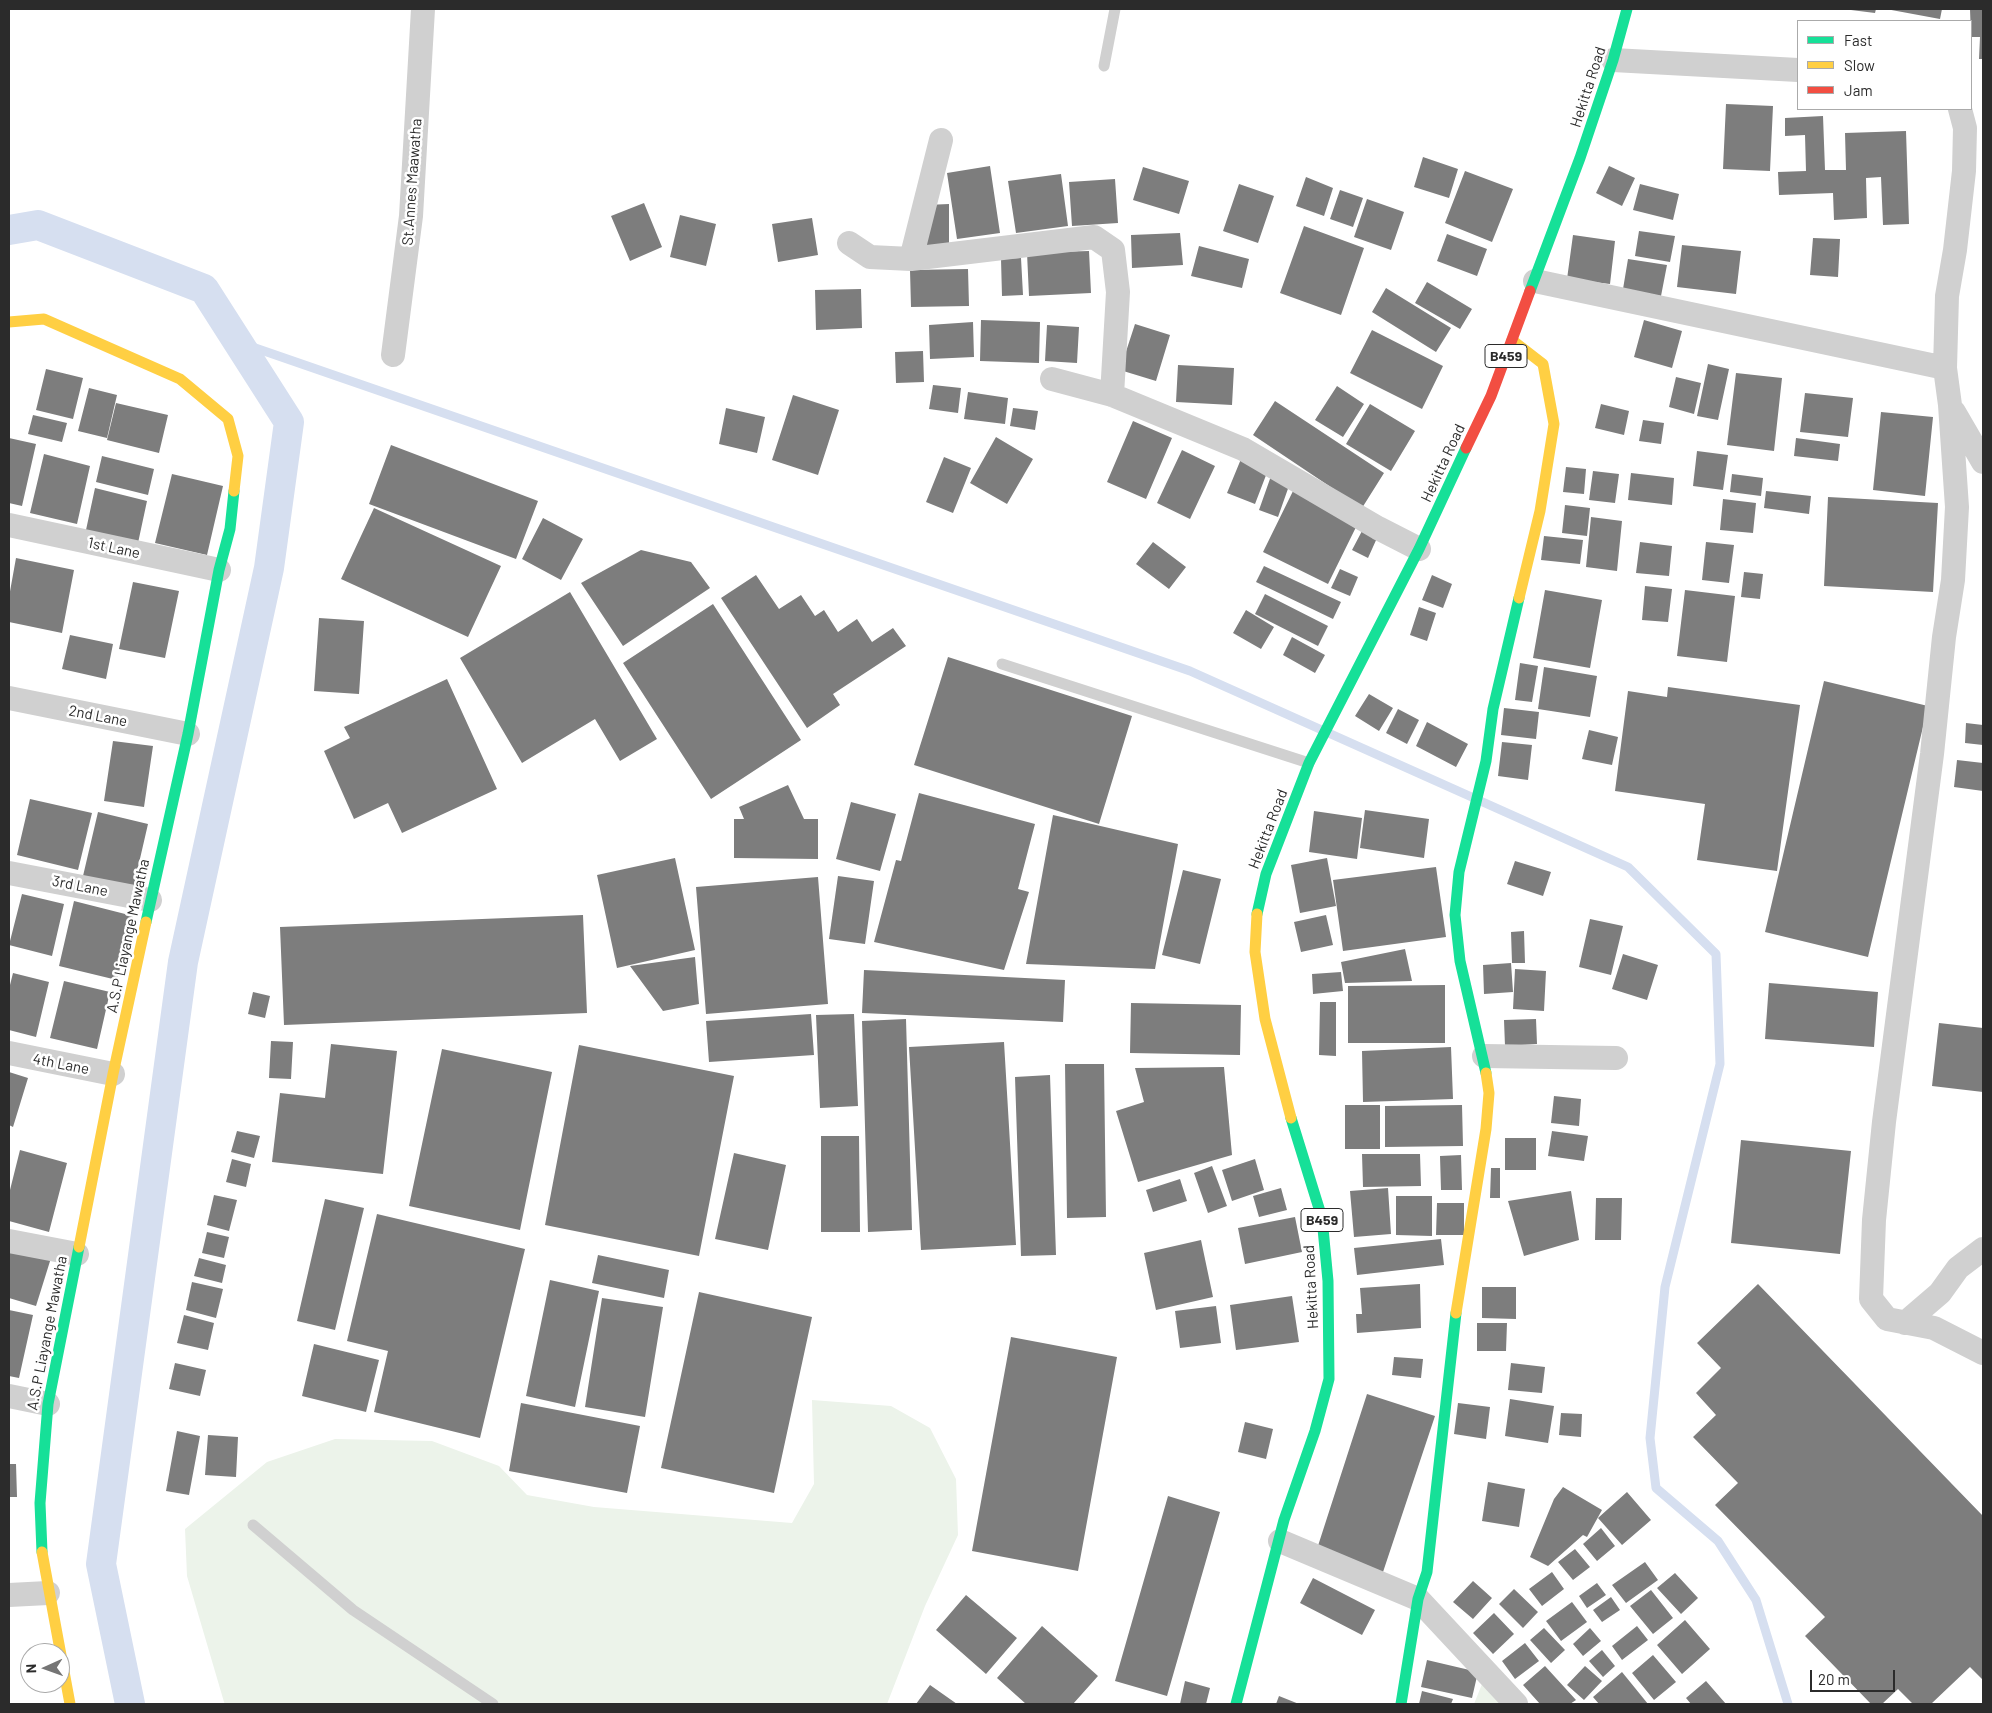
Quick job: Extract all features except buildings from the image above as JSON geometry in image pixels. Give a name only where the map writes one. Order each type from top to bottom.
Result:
[{"type":"street","name":"St.Annes Maawatha","points":[[394,355],[411,216],[423,9]]},
{"type":"street","name":"Hekitta Road","points":[[1236,1704],[1284,1520],[1316,1431],[1329,1379],[1328,1281],[1322,1218],[1286,1103],[1265,1019],[1259,987],[1256,932],[1257,912],[1266,874],[1310,763],[1347,686],[1419,549],[1491,396],[1534,282],[1613,60],[1627,9]]},
{"type":"street","points":[[1613,60],[1797,70]]},
{"type":"street","points":[[1960,110],[1965,128],[1964,171],[1955,250],[1947,296],[1945,368],[1950,405],[1957,507],[1953,580],[1944,637],[1928,783],[1884,1122],[1873,1230],[1870,1299],[1887,1319],[1934,1328],[1983,1353]]},
{"type":"street","points":[[911,259],[941,140]]},
{"type":"street","points":[[849,243],[870,256],[911,259],[1094,237],[1113,250],[1118,292],[1112,395]]},
{"type":"street","points":[[1534,282],[1945,368]]},
{"type":"street","name":"A.S.P Liayange Mawatha","points":[[9,322],[44,319],[180,379],[228,419],[238,456],[230,530],[219,570],[188,734],[112,1074],[48,1404],[40,1503],[41,1546],[70,1704]]},
{"type":"street","points":[[1401,1704],[1418,1599],[1427,1572],[1459,1286],[1486,1130],[1488,1093],[1484,1056],[1460,961],[1455,916],[1459,872],[1486,762],[1493,709],[1540,511],[1554,424],[1543,364],[1512,340]]},
{"type":"street","points":[[1052,379],[1112,395],[1243,449],[1378,528],[1419,549]]},
{"type":"street","points":[[1950,405],[1983,462]]},
{"type":"street","name":"1st Lane","points":[[9,525],[219,570]]},
{"type":"street","name":"2nd Lane","points":[[9,698],[188,734]]},
{"type":"street","name":"3rd Lane","points":[[9,873],[150,900]]},
{"type":"street","name":"4th Lane","points":[[9,1053],[112,1074]]},
{"type":"street","points":[[1484,1056],[1616,1058]]},
{"type":"street","points":[[9,1241],[77,1254]]},
{"type":"street","points":[[1905,1323],[1940,1293],[1958,1268],[1983,1248]]},
{"type":"street","points":[[9,1396],[48,1404]]},
{"type":"street","points":[[1280,1541],[1418,1599],[1516,1704]]},
{"type":"street","points":[[9,1595],[48,1592]]},
{"type":"lane","points":[[1104,66],[1115,9]]},
{"type":"lane","points":[[1002,664],[1310,763]]},
{"type":"lane","points":[[253,1525],[353,1610],[493,1704]]},
{"type":"shaded area","points":[[812,1400],[891,1406],[930,1428],[956,1479],[958,1535],[925,1606],[887,1704],[225,1704],[187,1576],[185,1529],[267,1462],[335,1439],[432,1441],[499,1466],[527,1495],[594,1507],[792,1523],[814,1484]]},
{"type":"shaded area","points":[[1482,1684],[1504,1704],[1474,1704]]},
{"type":"waterway","points":[[9,230],[38,225],[204,289],[289,422],[269,568],[183,962],[101,1564],[130,1704]]},
{"type":"waterway","points":[[238,342],[1190,671],[1628,867],[1716,954],[1720,1064],[1665,1287],[1650,1438],[1656,1488],[1718,1541],[1756,1600],[1788,1704]]},
{"type":"traffic: fast","points":[[1530,291],[1580,158],[1613,60],[1627,9]]},
{"type":"traffic: fast","points":[[1257,914],[1266,874],[1309,763],[1419,549],[1466,448]]},
{"type":"traffic: fast","points":[[146,922],[188,734],[219,570],[230,529],[234,491]]},
{"type":"traffic: fast","points":[[1486,1073],[1460,961],[1455,915],[1459,872],[1486,761],[1493,709],[1519,598]]},
{"type":"traffic: fast","points":[[1236,1704],[1284,1520],[1315,1431],[1329,1379],[1328,1281],[1322,1218],[1291,1118]]},
{"type":"traffic: fast","points":[[42,1552],[40,1503],[48,1404],[79,1247]]},
{"type":"traffic: fast","points":[[1401,1704],[1418,1599],[1427,1572],[1456,1313]]},
{"type":"traffic: slow","points":[[9,322],[44,319],[180,379],[228,419],[238,456],[234,491]]},
{"type":"traffic: slow","points":[[1512,340],[1543,364],[1554,424],[1540,511],[1519,598]]},
{"type":"traffic: slow","points":[[1257,914],[1255,952],[1265,1019],[1291,1118]]},
{"type":"traffic: slow","points":[[79,1247],[113,1074],[146,922]]},
{"type":"traffic: slow","points":[[1456,1313],[1486,1129],[1489,1093],[1486,1073]]},
{"type":"traffic: slow","points":[[42,1552],[70,1704]]},
{"type":"traffic: jam","points":[[1466,448],[1491,396],[1530,291]]}]
